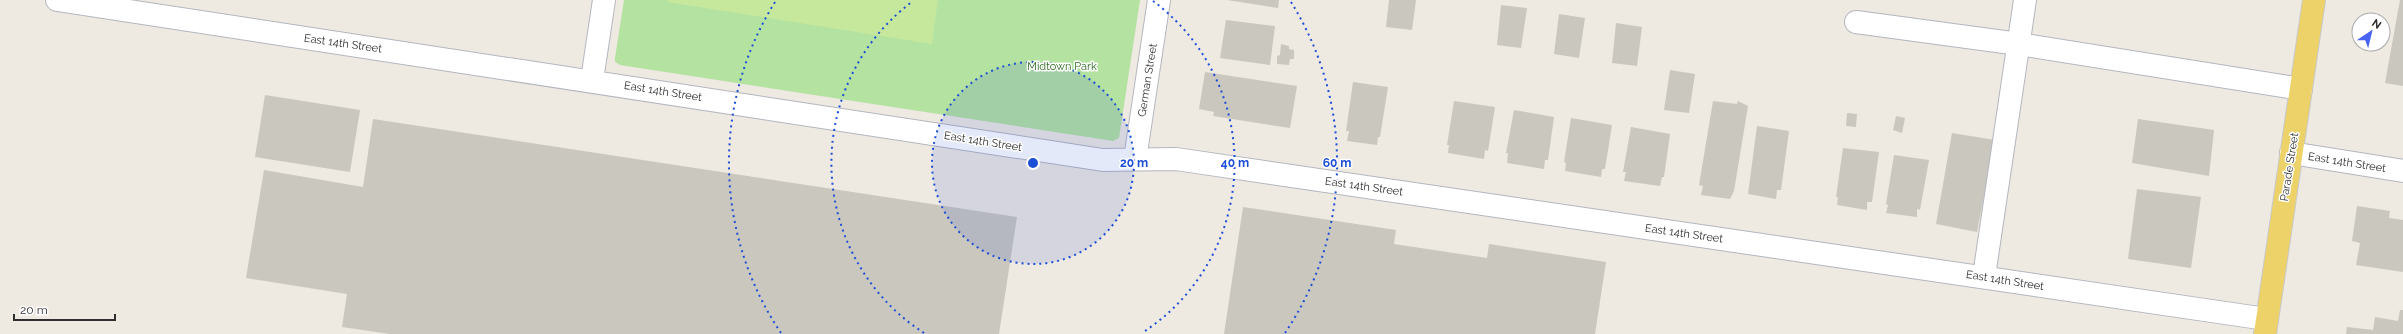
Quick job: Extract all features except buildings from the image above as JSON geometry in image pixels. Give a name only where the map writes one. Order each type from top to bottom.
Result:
[{"type":"main road","name":"Parade Street","points":[[2266,327],[2314,0]]},
{"type":"street","name":"East 14th Street","points":[[57,0],[592,80],[1103,160],[1176,159],[1984,276],[2266,327]]},
{"type":"street","points":[[592,80],[604,0]]},
{"type":"street","name":"German Street","points":[[1135,159],[1159,0]]},
{"type":"street","points":[[1984,276],[2025,0]]},
{"type":"street","points":[[1856,22],[2019,44],[2301,89]]},
{"type":"street","name":"East 14th Street","points":[[2291,154],[2403,171]]},
{"type":"green space","name":"Midtown Park","points":[[624,0],[1140,0],[1119,138],[1113,141],[620,65],[615,62],[615,58]]},
{"type":"green space","points":[[668,0],[938,0],[932,44],[667,2]]}]
